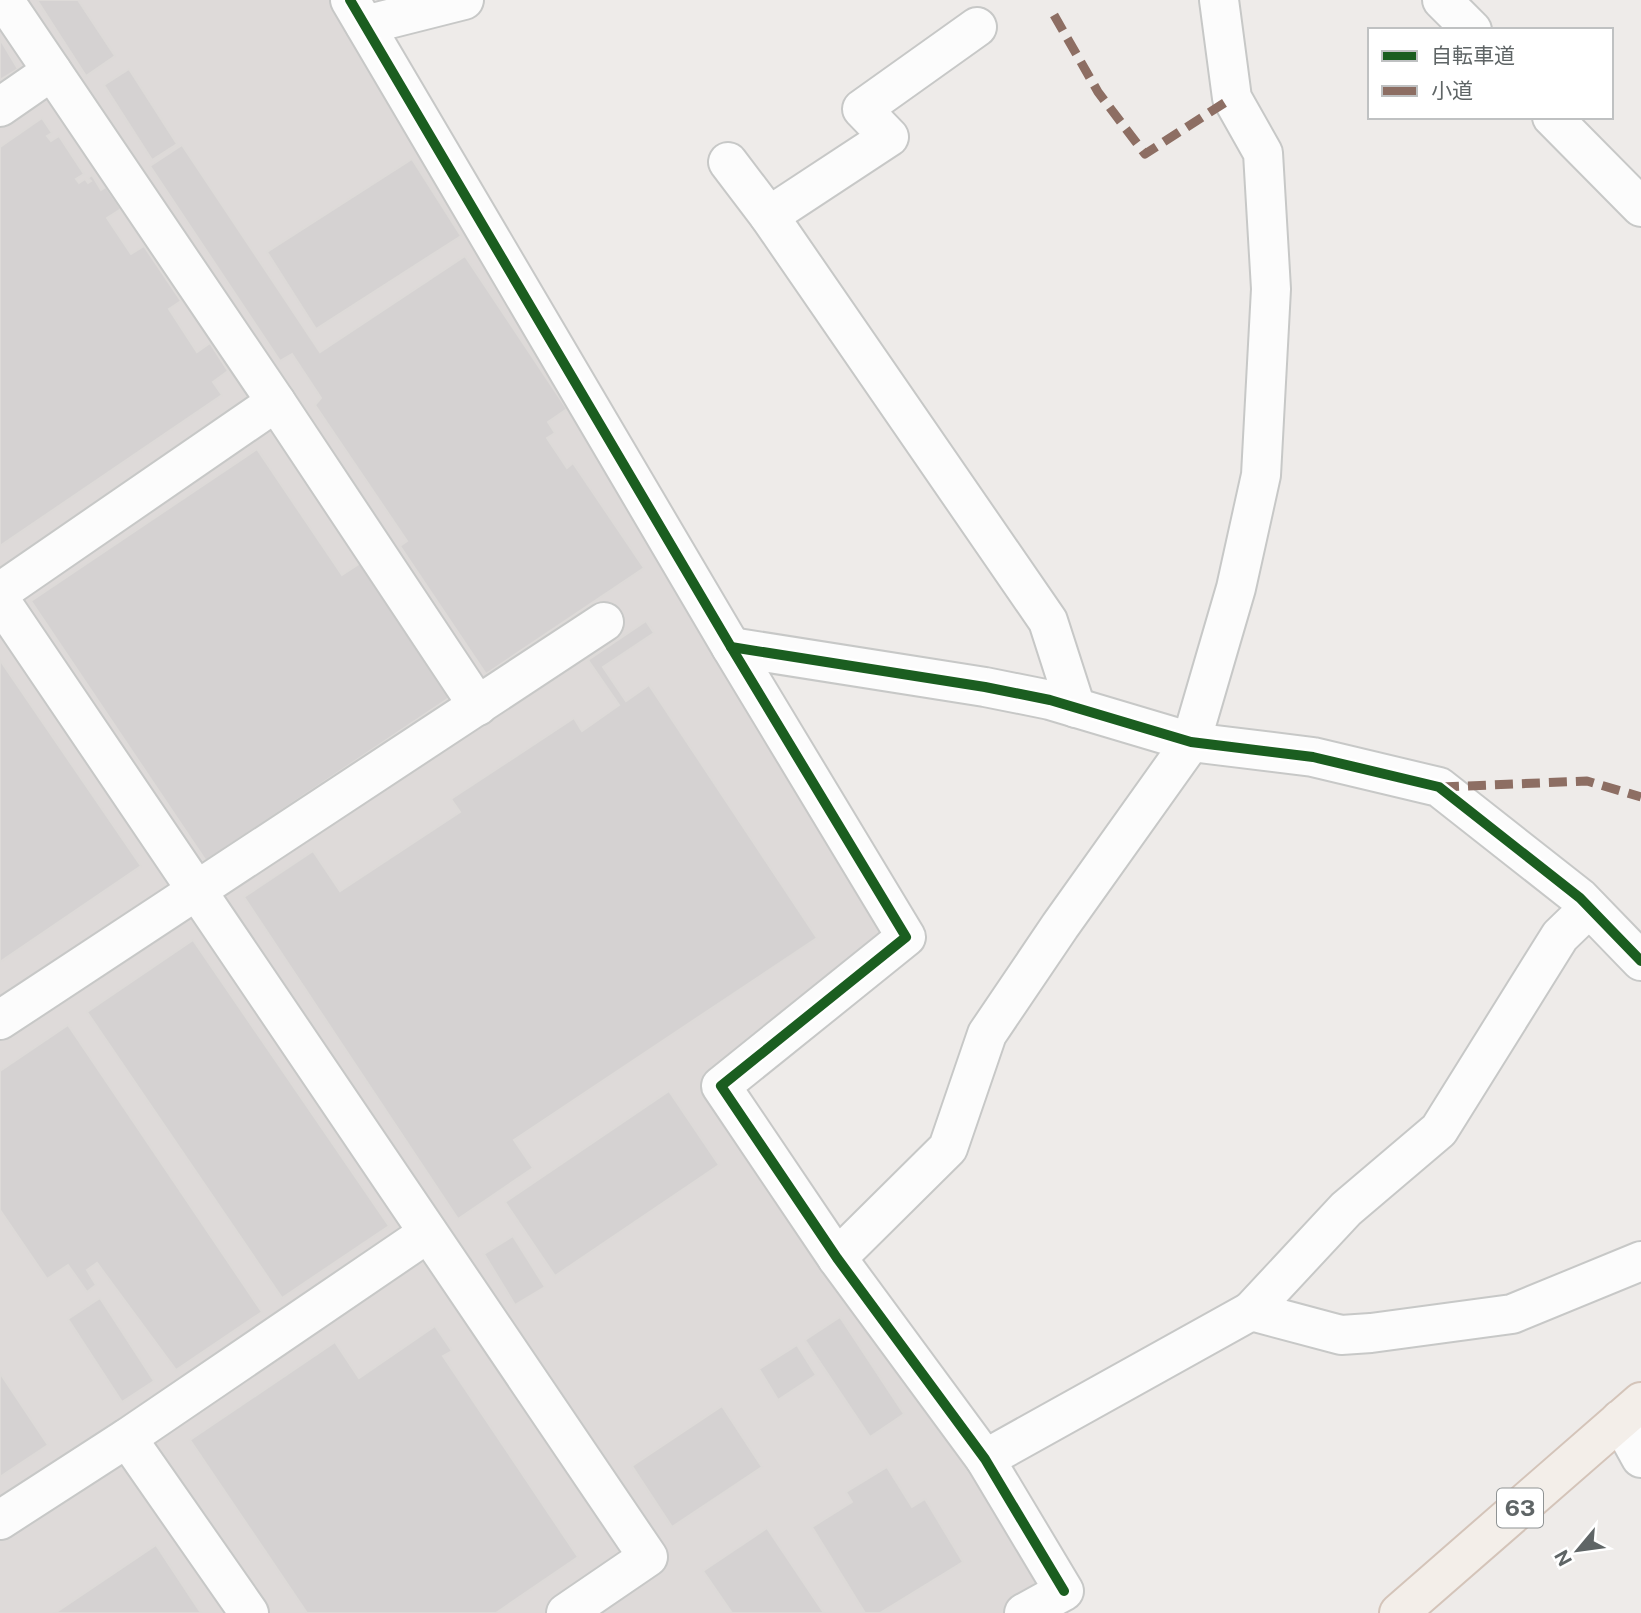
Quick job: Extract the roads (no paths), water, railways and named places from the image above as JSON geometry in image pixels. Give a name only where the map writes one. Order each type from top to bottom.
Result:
[{"type":"main road","name":"63","points":[[1399,1613],[1631,1411]]},
{"type":"street","points":[[4,0],[478,706]]},
{"type":"street","points":[[464,0],[357,13],[730,647],[906,937],[721,1086],[837,1258],[985,1459],[1065,1591],[1024,1613]]},
{"type":"street","points":[[837,1258],[948,1148],[987,1034],[1060,926],[1191,743],[1236,588],[1261,475],[1271,289],[1263,153],[1232,98],[1219,0]]},
{"type":"street","points":[[1442,0],[1470,28]]},
{"type":"street","points":[[769,216],[889,137],[862,109],[976,27]]},
{"type":"street","points":[[0,107],[52,71]]},
{"type":"street","points":[[1554,119],[1641,206]]},
{"type":"street","points":[[728,162],[769,216],[1048,621],[1076,708]]},
{"type":"street","points":[[0,592],[276,402]]},
{"type":"street","points":[[0,600],[648,1557],[566,1613]]},
{"type":"street","points":[[0,1020],[604,622]]},
{"type":"street","points":[[730,647],[985,687],[1076,708],[1191,743],[1313,757],[1439,787],[1580,898],[1641,961]]},
{"type":"street","points":[[985,1459],[1251,1311],[1346,1209],[1439,1130],[1560,936],[1589,908]]},
{"type":"street","points":[[0,1520],[127,1438],[428,1233]]},
{"type":"street","points":[[1251,1311],[1341,1335],[1371,1333],[1511,1314],[1641,1261]]},
{"type":"street","points":[[1631,1411],[1641,1458]]},
{"type":"street","points":[[127,1438],[248,1613]]}]
